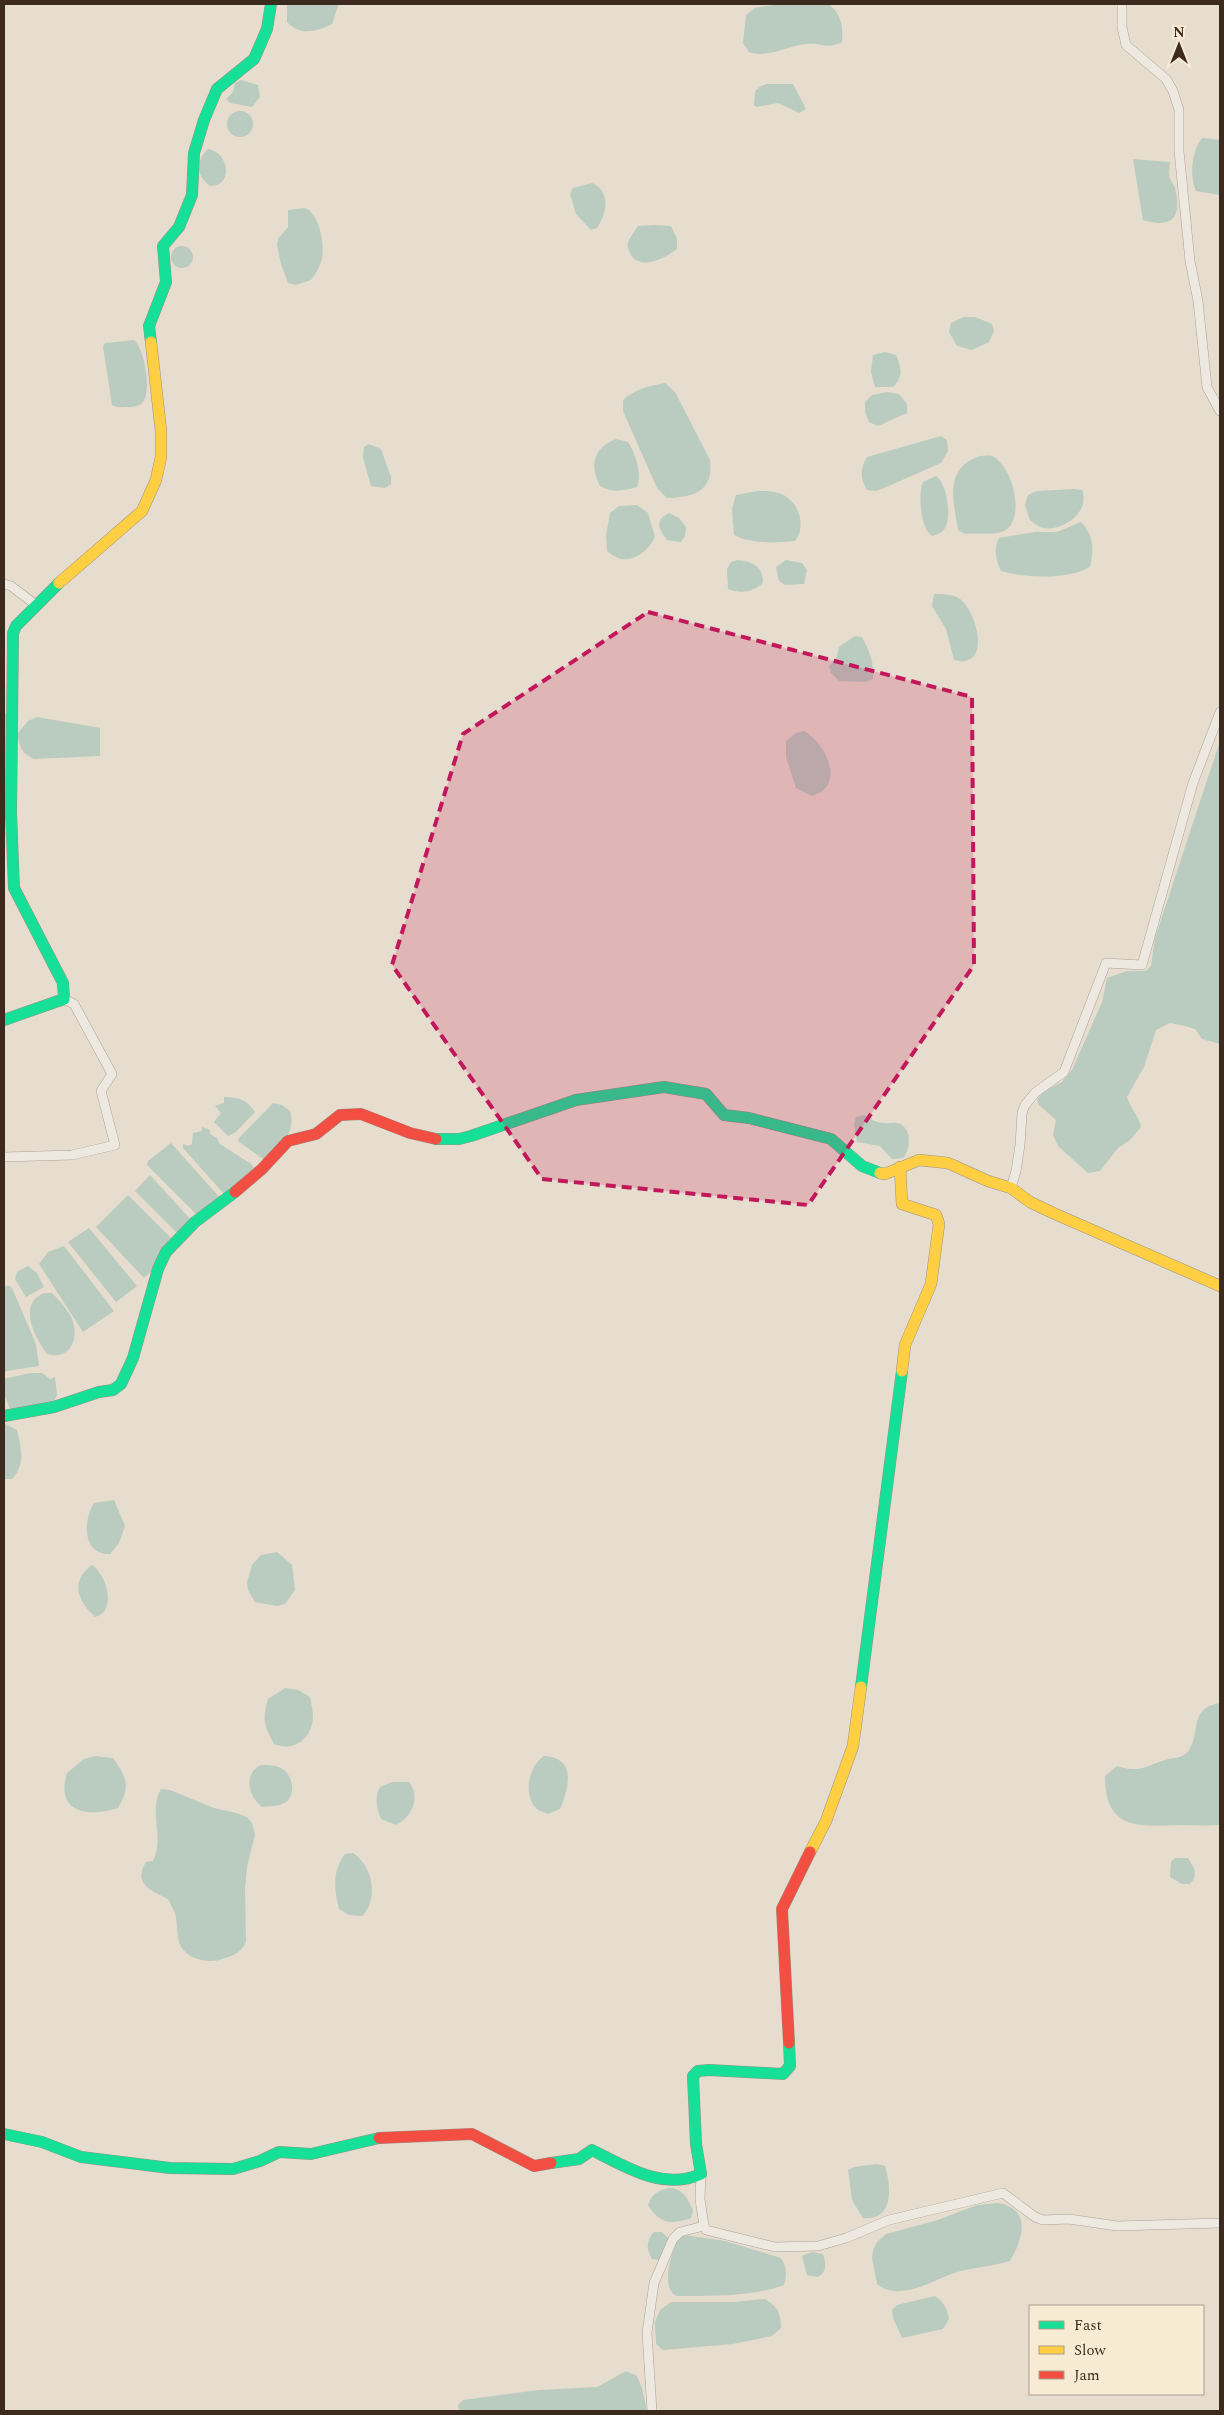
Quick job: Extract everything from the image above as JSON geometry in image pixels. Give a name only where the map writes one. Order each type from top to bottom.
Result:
[{"type":"street","points":[[64,999],[63,983],[14,888],[11,813],[14,700],[11,641],[16,626],[36,605],[142,511],[156,480],[161,457],[161,431],[149,326],[152,314],[164,292],[166,282],[163,246],[179,227],[192,196],[194,153],[204,120],[217,89],[254,58],[267,29],[272,4]]},
{"type":"street","points":[[1122,4],[1122,27],[1126,45],[1166,79],[1180,110],[1179,150],[1190,261],[1198,301],[1207,388],[1220,411]]},
{"type":"street","points":[[4,584],[11,586],[36,605]]},
{"type":"street","points":[[1011,1188],[1016,1171],[1022,1113],[1025,1105],[1036,1092],[1064,1072],[1106,963],[1142,965],[1193,783],[1220,712]]},
{"type":"street","points":[[4,1020],[64,999],[74,1004],[112,1074],[101,1091],[115,1145],[72,1155],[4,1157]]},
{"type":"street","points":[[4,1416],[54,1407],[99,1392],[113,1390],[121,1384],[133,1358],[158,1270],[166,1252],[195,1222],[208,1214],[262,1168],[288,1141],[308,1138],[326,1128],[336,1116],[355,1112],[404,1131],[424,1136],[446,1139],[470,1139],[481,1131],[576,1100],[664,1087],[706,1094],[724,1114],[748,1118],[831,1139],[846,1150],[862,1166],[876,1172],[886,1174],[919,1160],[948,1163],[988,1181],[1011,1188],[1038,1206],[1220,1286]]},
{"type":"street","points":[[900,1167],[902,1204],[936,1215],[939,1224],[931,1284],[905,1345],[854,1746],[826,1821],[782,1909],[790,2066],[783,2074],[754,2074],[709,2070],[698,2071],[693,2076],[696,2150],[701,2174],[700,2199],[704,2226],[706,2230],[775,2247],[818,2246],[846,2238],[889,2220],[1003,2192],[1035,2218],[1043,2220],[1069,2219],[1118,2226],[1220,2223]]},
{"type":"street","points":[[4,2134],[42,2142],[81,2157],[170,2168],[233,2169],[260,2161],[280,2152],[311,2154],[371,2138],[458,2133],[472,2134],[534,2166],[579,2159],[592,2150],[642,2174],[674,2182],[690,2180],[701,2174]]},
{"type":"street","points":[[652,2411],[647,2333],[654,2283],[673,2239],[680,2232],[704,2226]]},
{"type":"highlighted area","points":[[648,612],[972,697],[974,965],[808,1205],[542,1179],[392,965],[463,734]]},
{"type":"shaded area","points":[[287,4],[337,4],[338,6],[332,24],[314,31],[303,31],[287,22]]},
{"type":"shaded area","points":[[773,5],[830,5],[837,13],[841,22],[842,42],[827,46],[800,45],[763,54],[749,52],[743,43],[746,15],[755,8]]},
{"type":"shaded area","points":[[241,80],[258,85],[260,97],[252,107],[230,103],[226,99],[233,92],[235,83]]},
{"type":"shaded area","points":[[767,84],[793,84],[806,109],[799,113],[778,103],[756,107],[754,105],[755,91]]},
{"type":"shaded area","points":[[240,111],[249,115],[253,124],[249,133],[240,137],[231,133],[227,124],[231,115]]},
{"type":"shaded area","points":[[1202,138],[1220,140],[1220,195],[1196,191],[1194,185],[1192,171],[1194,156]]},
{"type":"shaded area","points":[[208,149],[215,151],[221,156],[226,169],[223,181],[218,185],[210,186],[205,182],[200,173],[199,164]]},
{"type":"shaded area","points":[[1133,159],[1170,162],[1169,176],[1175,188],[1177,198],[1176,213],[1173,218],[1162,223],[1143,220]]},
{"type":"shaded area","points":[[592,183],[598,187],[605,197],[605,209],[597,228],[591,230],[576,214],[570,194],[573,188]]},
{"type":"shaded area","points":[[305,208],[315,217],[321,232],[323,249],[319,267],[311,280],[296,285],[288,283],[277,245],[278,239],[288,227],[288,210]]},
{"type":"shaded area","points":[[638,226],[671,226],[677,238],[677,249],[660,259],[647,263],[635,260],[628,249],[630,239]]},
{"type":"shaded area","points":[[182,246],[190,249],[193,257],[190,265],[182,268],[174,265],[171,257],[174,249]]},
{"type":"shaded area","points":[[964,317],[975,317],[992,324],[994,331],[989,342],[972,350],[957,346],[949,332],[951,323]]},
{"type":"shaded area","points":[[134,340],[138,344],[146,371],[147,390],[145,398],[137,406],[116,407],[112,405],[103,347],[105,343]]},
{"type":"shaded area","points":[[885,352],[896,355],[900,369],[899,380],[893,387],[875,387],[871,372],[873,355]]},
{"type":"shaded area","points":[[665,383],[675,392],[710,460],[709,479],[700,491],[685,496],[667,498],[657,488],[623,411],[623,400],[632,393],[642,388]]},
{"type":"shaded area","points":[[887,392],[899,394],[907,404],[907,413],[878,426],[869,422],[865,412],[865,402],[872,395]]},
{"type":"shaded area","points":[[941,436],[947,440],[948,451],[941,463],[876,491],[867,490],[862,473],[867,457]]},
{"type":"shaded area","points":[[616,439],[628,442],[633,453],[639,476],[637,487],[618,491],[600,486],[594,464],[598,452]]},
{"type":"shaded area","points":[[369,444],[381,449],[391,477],[391,484],[385,488],[371,486],[363,458],[364,447]]},
{"type":"shaded area","points":[[980,456],[992,456],[1005,469],[1014,491],[1015,513],[1012,522],[1003,531],[992,534],[965,534],[958,530],[953,496],[954,486],[961,468],[969,461]]},
{"type":"shaded area","points":[[936,476],[946,493],[948,516],[944,530],[932,536],[925,526],[921,510],[921,487],[923,482]]},
{"type":"shaded area","points":[[1082,490],[1084,498],[1078,514],[1072,520],[1056,527],[1048,528],[1040,527],[1030,520],[1025,505],[1028,495],[1037,491]]},
{"type":"shaded area","points":[[769,491],[785,496],[796,507],[801,524],[795,541],[756,541],[734,535],[732,509],[736,495]]},
{"type":"shaded area","points":[[637,505],[648,513],[655,537],[646,550],[637,556],[627,559],[615,557],[607,551],[606,536],[610,513],[619,506]]},
{"type":"shaded area","points":[[669,513],[679,518],[686,527],[685,536],[681,542],[667,540],[661,532],[659,522]]},
{"type":"shaded area","points":[[1081,522],[1091,537],[1092,554],[1090,567],[1059,576],[1022,575],[1001,571],[996,554],[999,538],[1035,532],[1057,532]]},
{"type":"shaded area","points":[[738,560],[756,566],[763,577],[763,583],[747,591],[728,589],[727,569],[731,562]]},
{"type":"shaded area","points":[[786,560],[802,563],[807,570],[804,584],[785,585],[779,581],[776,567]]},
{"type":"shaded area","points":[[934,594],[954,596],[960,599],[966,606],[972,616],[978,638],[974,657],[966,661],[954,660],[946,629],[932,606]]},
{"type":"shaded area","points":[[855,636],[862,637],[867,647],[871,657],[873,679],[866,682],[839,681],[831,673],[829,666],[836,660],[839,647]]},
{"type":"shaded area","points":[[4,713],[6,713],[8,820],[4,820]]},
{"type":"shaded area","points":[[37,717],[100,728],[100,756],[34,759],[30,757],[22,749],[17,734],[28,721]]},
{"type":"shaded area","points":[[804,731],[820,745],[829,765],[828,783],[822,791],[812,796],[796,788],[786,757],[786,741],[796,733]]},
{"type":"shaded area","points":[[1220,741],[1220,1044],[1202,1039],[1195,1029],[1185,1026],[1170,1023],[1156,1030],[1144,1067],[1127,1097],[1141,1127],[1130,1140],[1118,1148],[1100,1171],[1088,1173],[1058,1146],[1053,1135],[1056,1120],[1039,1105],[1037,1100],[1043,1092],[1062,1082],[1072,1070],[1102,1002],[1107,978],[1127,971],[1146,971],[1151,966],[1155,938]]},
{"type":"shaded area","points":[[224,1097],[242,1100],[255,1112],[236,1132],[228,1136],[214,1122],[221,1113],[215,1106],[224,1103]]},
{"type":"shaded area","points":[[273,1103],[282,1105],[290,1111],[292,1119],[286,1139],[266,1161],[239,1142],[238,1139]]},
{"type":"shaded area","points":[[864,1115],[878,1122],[897,1123],[905,1128],[909,1142],[903,1158],[892,1159],[880,1146],[857,1142],[854,1124],[856,1117]]},
{"type":"shaded area","points":[[202,1127],[210,1130],[210,1134],[217,1138],[220,1144],[251,1164],[254,1168],[224,1194],[183,1148],[183,1144],[188,1146],[192,1144],[193,1133],[202,1131]]},
{"type":"shaded area","points":[[171,1143],[221,1199],[198,1216],[147,1165],[148,1161]]},
{"type":"shaded area","points":[[150,1175],[192,1221],[178,1234],[135,1191]]},
{"type":"shaded area","points":[[128,1195],[174,1241],[155,1268],[144,1278],[96,1227]]},
{"type":"shaded area","points":[[89,1228],[137,1286],[116,1302],[68,1242]]},
{"type":"shaded area","points":[[64,1246],[114,1311],[83,1332],[39,1264],[48,1252]]},
{"type":"shaded area","points":[[28,1266],[37,1273],[44,1287],[26,1297],[15,1279],[17,1272]]},
{"type":"shaded area","points":[[8,1285],[12,1288],[36,1344],[39,1366],[4,1372],[4,1287]]},
{"type":"shaded area","points":[[45,1293],[52,1293],[60,1302],[72,1319],[74,1326],[74,1340],[67,1351],[62,1354],[47,1354],[33,1330],[30,1312],[32,1304]]},
{"type":"shaded area","points":[[30,1373],[42,1373],[50,1379],[55,1377],[57,1395],[52,1405],[10,1409],[4,1394],[4,1379]]},
{"type":"shaded area","points":[[4,1423],[17,1430],[21,1449],[21,1462],[12,1479],[4,1479]]},
{"type":"shaded area","points":[[114,1500],[125,1526],[119,1543],[110,1554],[101,1553],[94,1549],[87,1535],[88,1518],[94,1503]]},
{"type":"shaded area","points":[[277,1552],[292,1565],[295,1590],[285,1604],[277,1606],[255,1602],[248,1590],[247,1582],[252,1565],[261,1555]]},
{"type":"shaded area","points":[[92,1565],[102,1576],[108,1600],[106,1608],[95,1617],[84,1604],[78,1591],[81,1577]]},
{"type":"shaded area","points":[[285,1688],[298,1690],[310,1697],[313,1715],[309,1732],[301,1742],[295,1745],[281,1746],[274,1744],[268,1732],[265,1712],[268,1699]]},
{"type":"shaded area","points":[[1220,1703],[1220,1825],[1139,1825],[1128,1822],[1118,1816],[1111,1807],[1105,1776],[1117,1766],[1137,1769],[1184,1755],[1192,1743],[1199,1716],[1203,1710]]},
{"type":"shaded area","points":[[95,1756],[113,1758],[122,1771],[126,1782],[125,1794],[118,1808],[106,1811],[85,1812],[76,1809],[70,1804],[64,1786],[67,1773],[84,1759]]},
{"type":"shaded area","points":[[544,1756],[555,1758],[562,1762],[568,1775],[566,1792],[560,1809],[548,1814],[537,1809],[532,1803],[529,1789],[531,1773]]},
{"type":"shaded area","points":[[261,1765],[279,1767],[288,1774],[292,1789],[289,1798],[283,1804],[262,1807],[257,1803],[251,1792],[250,1780],[251,1774]]},
{"type":"shaded area","points":[[392,1782],[409,1782],[414,1794],[413,1806],[410,1812],[396,1825],[381,1819],[377,1803],[380,1787]]},
{"type":"shaded area","points":[[161,1789],[170,1790],[214,1808],[247,1817],[252,1823],[255,1835],[247,1867],[245,1888],[246,1942],[232,1956],[208,1961],[188,1955],[179,1943],[175,1913],[168,1899],[150,1890],[143,1881],[141,1876],[142,1870],[146,1862],[153,1861],[156,1852],[156,1806],[157,1797]]},
{"type":"shaded area","points":[[353,1853],[365,1866],[371,1883],[371,1901],[362,1916],[349,1915],[339,1909],[336,1894],[335,1880],[338,1867],[345,1854]]},
{"type":"shaded area","points":[[1175,1858],[1188,1858],[1194,1868],[1194,1878],[1190,1884],[1182,1884],[1170,1877],[1171,1862]]},
{"type":"shaded area","points":[[877,2164],[885,2166],[889,2184],[888,2201],[885,2209],[880,2214],[873,2218],[863,2218],[852,2200],[848,2170],[854,2167]]},
{"type":"shaded area","points":[[669,2188],[682,2192],[687,2198],[693,2210],[691,2218],[671,2222],[661,2219],[652,2211],[648,2205],[651,2198]]},
{"type":"shaded area","points":[[999,2203],[1016,2212],[1022,2226],[1018,2244],[1010,2261],[961,2271],[908,2290],[897,2291],[877,2284],[872,2258],[873,2250],[877,2242],[886,2234],[938,2220],[977,2205]]},
{"type":"shaded area","points":[[654,2232],[662,2232],[668,2238],[668,2247],[659,2260],[652,2259],[648,2248],[649,2239]]},
{"type":"shaded area","points":[[684,2235],[725,2241],[781,2258],[786,2271],[784,2285],[745,2294],[676,2296],[671,2291],[669,2285],[669,2270],[677,2240]]},
{"type":"shaded area","points":[[812,2252],[823,2254],[824,2257],[824,2270],[818,2277],[807,2275],[802,2256]]},
{"type":"shaded area","points":[[935,2296],[943,2303],[949,2319],[943,2329],[902,2338],[893,2318],[892,2310],[897,2305]]},
{"type":"shaded area","points":[[765,2299],[776,2308],[780,2318],[781,2328],[772,2336],[733,2344],[663,2350],[656,2344],[655,2322],[660,2310],[671,2302],[734,2302]]},
{"type":"shaded area","points":[[626,2371],[637,2376],[642,2388],[647,2411],[459,2411],[458,2405],[463,2400],[539,2390],[597,2387]]},
{"type":"traffic: fast","points":[[151,342],[149,326],[166,282],[163,246],[179,227],[192,195],[194,153],[204,120],[217,89],[254,59],[267,29],[271,4]]},
{"type":"traffic: fast","points":[[4,1020],[64,999],[63,983],[14,888],[11,813],[13,633],[16,626],[59,583]]},
{"type":"traffic: fast","points":[[436,1139],[459,1139],[471,1136],[576,1100],[664,1087],[706,1094],[724,1115],[749,1118],[831,1139],[862,1166],[880,1173]]},
{"type":"traffic: fast","points":[[4,1416],[54,1407],[99,1392],[113,1390],[121,1384],[133,1358],[158,1269],[166,1252],[195,1222],[235,1192]]},
{"type":"traffic: fast","points":[[861,1687],[902,1371]]},
{"type":"traffic: fast","points":[[551,2163],[579,2159],[592,2150],[645,2175],[673,2180],[687,2179],[701,2174],[696,2144],[693,2076],[698,2071],[709,2070],[783,2074],[790,2066],[789,2043]]},
{"type":"traffic: fast","points":[[4,2134],[42,2142],[81,2157],[170,2168],[233,2169],[260,2161],[279,2152],[311,2154],[379,2138]]},
{"type":"traffic: slow","points":[[59,583],[142,511],[156,480],[161,457],[161,431],[151,342]]},
{"type":"traffic: slow","points":[[880,1173],[885,1174],[919,1160],[948,1163],[988,1181],[1011,1188],[1030,1202],[1053,1213],[1220,1286]]},
{"type":"traffic: slow","points":[[900,1167],[902,1204],[936,1215],[939,1224],[931,1284],[905,1345],[902,1371]]},
{"type":"traffic: slow","points":[[810,1852],[826,1821],[853,1746],[861,1687]]},
{"type":"traffic: jam","points":[[235,1192],[262,1169],[288,1141],[316,1134],[340,1115],[361,1114],[410,1133],[436,1139]]},
{"type":"traffic: jam","points":[[789,2043],[782,1909],[810,1852]]},
{"type":"traffic: jam","points":[[379,2138],[472,2134],[534,2166],[551,2163]]}]
